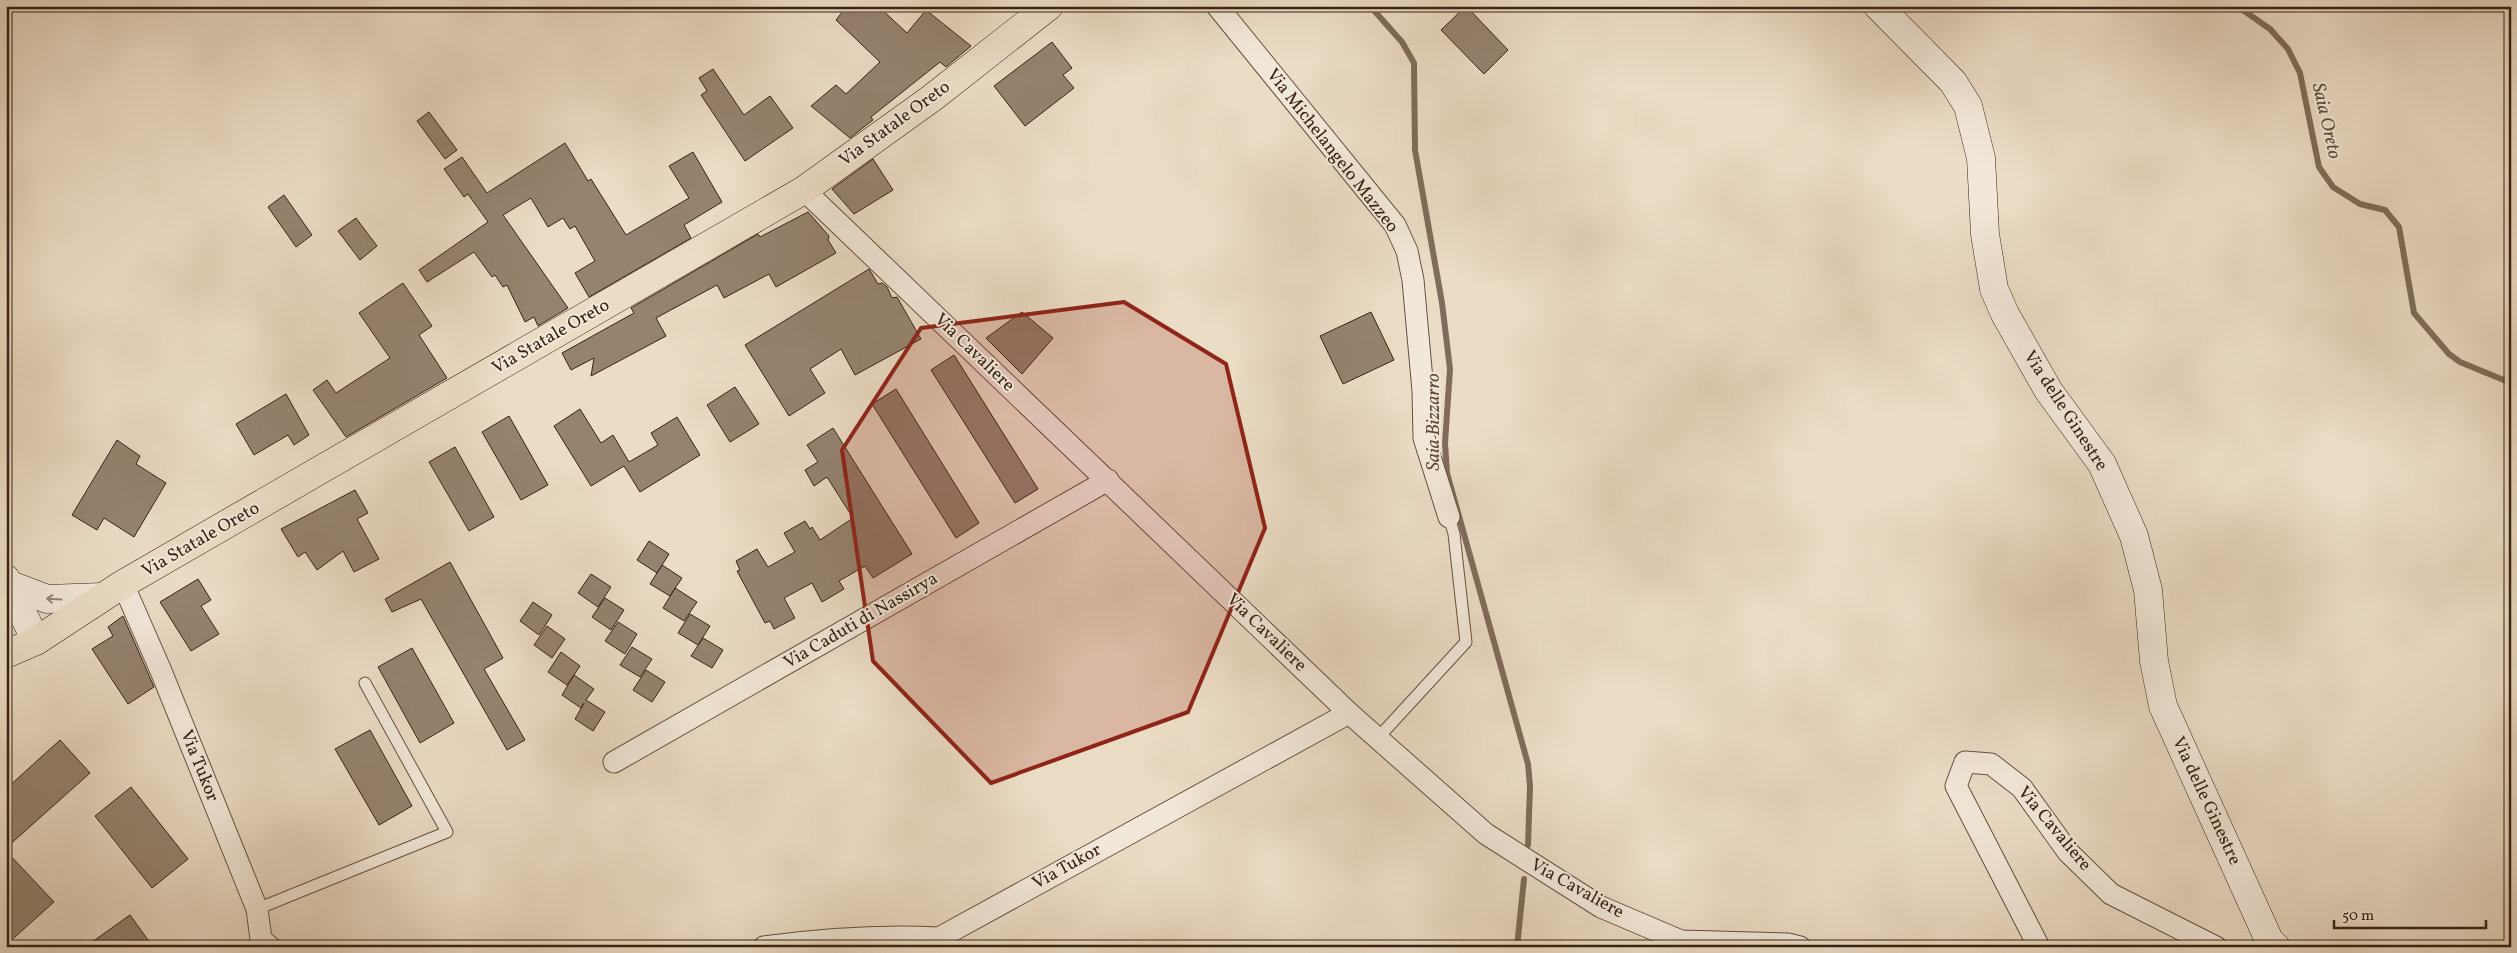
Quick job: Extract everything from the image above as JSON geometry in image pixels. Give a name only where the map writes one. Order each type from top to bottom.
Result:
[{"type":"main road","name":"Via Statale Oreto","points":[[36,641],[113,591],[804,190],[932,98],[1049,6]]},
{"type":"main road","points":[[6,654],[36,641]]},
{"type":"main road","points":[[6,667],[36,641]]},
{"type":"street","name":"Via Michelangelo Mazzeo","points":[[1217,6],[1395,225],[1407,251],[1414,290],[1423,391],[1424,438],[1449,517]]},
{"type":"street","name":"Via delle Ginestre","points":[[1878,6],[1953,82],[1968,106],[1981,158],[1985,234],[1994,289],[2005,314],[2048,390],[2102,464],[2134,536],[2148,590],[2154,661],[2162,706],[2269,940],[2276,947]]},
{"type":"street","name":"Via Cavaliere","points":[[804,190],[1349,713],[1486,834],[1601,907],[1681,941],[1788,944],[1800,947]]},
{"type":"street","name":"Via Caduti di Nassirya","points":[[614,762],[1108,480]]},
{"type":"street","points":[[7,582],[47,599],[113,591]]},
{"type":"street","points":[[7,582],[36,641]]},
{"type":"street","name":"Via Tukor","points":[[113,591],[257,909],[263,944]]},
{"type":"street","name":"Via Tukor","points":[[764,947],[841,938],[895,936],[938,938],[1349,713]]},
{"type":"street","name":"Via Cavaliere","points":[[2039,947],[1956,786],[1965,762],[1990,764],[2022,788],[2068,852],[2111,894],[2216,947]]},
{"type":"lane","points":[[1377,738],[1466,642],[1454,534],[1449,517]]},
{"type":"lane","points":[[257,909],[447,832],[365,683]]},
{"type":"highlighted area","points":[[1124,302],[1226,364],[1265,528],[1188,712],[991,783],[873,661],[842,450],[921,328]]},
{"type":"building","points":[[847,6],[878,6],[907,33],[926,10],[971,46],[946,67],[940,62],[871,117],[873,120],[850,138],[811,106],[836,85],[846,94],[880,62],[836,20]]},
{"type":"building","points":[[1466,6],[1508,50],[1484,74],[1441,30]]},
{"type":"building","points":[[1052,42],[1072,68],[1063,75],[1074,88],[1025,126],[994,86]]},
{"type":"building","points":[[713,69],[744,115],[770,96],[793,128],[745,161],[701,95],[707,91],[699,78]]},
{"type":"building","points":[[429,112],[457,150],[445,159],[417,121]]},
{"type":"building","points":[[565,143],[588,181],[591,179],[626,235],[689,198],[669,166],[693,152],[722,202],[684,225],[691,238],[589,297],[575,273],[595,261],[575,226],[570,229],[563,218],[548,227],[531,198],[503,215],[568,308],[538,326],[534,317],[525,322],[507,285],[503,287],[495,275],[492,277],[474,252],[427,282],[419,270],[488,222],[468,194],[464,197],[444,169],[462,157],[487,193]]},
{"type":"building","points":[[873,159],[893,190],[854,214],[832,189]]},
{"type":"building","points":[[284,195],[312,235],[296,247],[268,207]]},
{"type":"building","points":[[808,212],[829,236],[828,240],[836,253],[776,287],[769,274],[724,298],[717,285],[656,318],[666,336],[591,376],[594,358],[571,370],[562,353],[634,313],[631,308],[758,234],[760,237]]},
{"type":"building","points":[[356,218],[377,246],[360,260],[338,231]]},
{"type":"building","points":[[869,269],[878,284],[882,283],[887,287],[892,298],[897,297],[921,339],[855,375],[841,349],[810,369],[825,393],[789,416],[745,345]]},
{"type":"building","points":[[403,283],[432,326],[419,335],[447,378],[346,437],[313,390],[327,380],[336,393],[390,358],[359,313]]},
{"type":"building","points":[[1022,312],[1053,338],[1022,374],[986,338]]},
{"type":"building","points":[[1371,312],[1394,360],[1343,384],[1320,336]]},
{"type":"building","points":[[954,355],[1038,489],[1015,503],[931,370]]},
{"type":"building","points":[[735,387],[759,424],[730,442],[707,405]]},
{"type":"building","points":[[896,389],[979,523],[956,538],[872,404]]},
{"type":"building","points":[[286,394],[309,435],[294,445],[288,435],[254,455],[236,424]]},
{"type":"building","points":[[580,409],[601,443],[613,435],[629,462],[658,445],[651,433],[677,417],[700,455],[640,492],[624,466],[591,486],[554,426]]},
{"type":"building","points":[[509,416],[548,485],[521,500],[482,432]]},
{"type":"building","points":[[833,428],[912,554],[873,578],[865,566],[839,581],[844,589],[822,602],[812,583],[784,598],[795,618],[774,629],[770,621],[765,623],[737,571],[740,570],[736,561],[757,549],[768,567],[795,552],[784,533],[805,521],[810,529],[812,527],[820,540],[853,518],[827,477],[814,486],[805,470],[818,462],[807,445]]},
{"type":"building","points":[[117,440],[140,456],[136,464],[166,483],[134,537],[104,518],[97,530],[72,515]]},
{"type":"building","points":[[455,447],[494,517],[469,531],[429,462]]},
{"type":"building","points":[[355,490],[368,513],[357,519],[379,559],[354,572],[343,551],[317,570],[305,552],[298,557],[281,529]]},
{"type":"building","points":[[649,541],[669,554],[657,573],[637,560]]},
{"type":"building","points":[[450,562],[503,658],[484,669],[525,740],[507,750],[421,599],[392,612],[385,599]]},
{"type":"building","points":[[662,565],[682,578],[670,596],[650,584]]},
{"type":"building","points":[[591,574],[611,587],[598,607],[578,593]]},
{"type":"building","points":[[198,579],[211,600],[201,606],[219,634],[191,651],[160,602]]},
{"type":"building","points":[[675,588],[697,602],[684,621],[663,608]]},
{"type":"building","points":[[605,598],[624,610],[611,630],[592,617]]},
{"type":"building","points":[[533,602],[552,615],[539,635],[520,621]]},
{"type":"building","points":[[690,614],[710,626],[698,645],[678,633]]},
{"type":"building","points":[[123,616],[154,687],[128,704],[92,649],[113,636],[108,627]]},
{"type":"building","points":[[618,622],[637,634],[625,654],[605,641]]},
{"type":"building","points":[[547,626],[565,639],[552,658],[534,645]]},
{"type":"building","points":[[703,638],[723,650],[712,668],[691,656]]},
{"type":"building","points":[[632,647],[652,659],[640,677],[620,665]]},
{"type":"building","points":[[412,648],[454,723],[420,743],[378,667]]},
{"type":"building","points":[[561,652],[580,666],[567,685],[548,672]]},
{"type":"building","points":[[646,670],[665,682],[652,702],[633,690]]},
{"type":"building","points":[[574,675],[594,689],[586,700],[605,712],[593,731],[575,719],[584,703],[581,708],[562,695]]},
{"type":"building","points":[[370,730],[412,806],[379,825],[335,749]]},
{"type":"building","points":[[60,740],[90,773],[6,848],[6,789]]},
{"type":"building","points":[[131,787],[188,859],[152,888],[95,816]]},
{"type":"building","points":[[6,851],[54,902],[6,945]]},
{"type":"building","points":[[130,915],[153,947],[85,947]]},
{"type":"waterway","name":"Saia Bizzarro","points":[[1370,6],[1402,42],[1414,63],[1415,150],[1442,303],[1450,369],[1445,443],[1447,473],[1528,764],[1530,786],[1528,845]]},
{"type":"waterway","name":"Saia Oreto","points":[[2237,6],[2270,29],[2288,49],[2300,73],[2319,167],[2333,187],[2360,204],[2385,210],[2399,227],[2414,313],[2449,354],[2460,362],[2511,383]]},
{"type":"waterway","name":"Saia Bizzarro","points":[[1517,947],[1524,879]]}]
